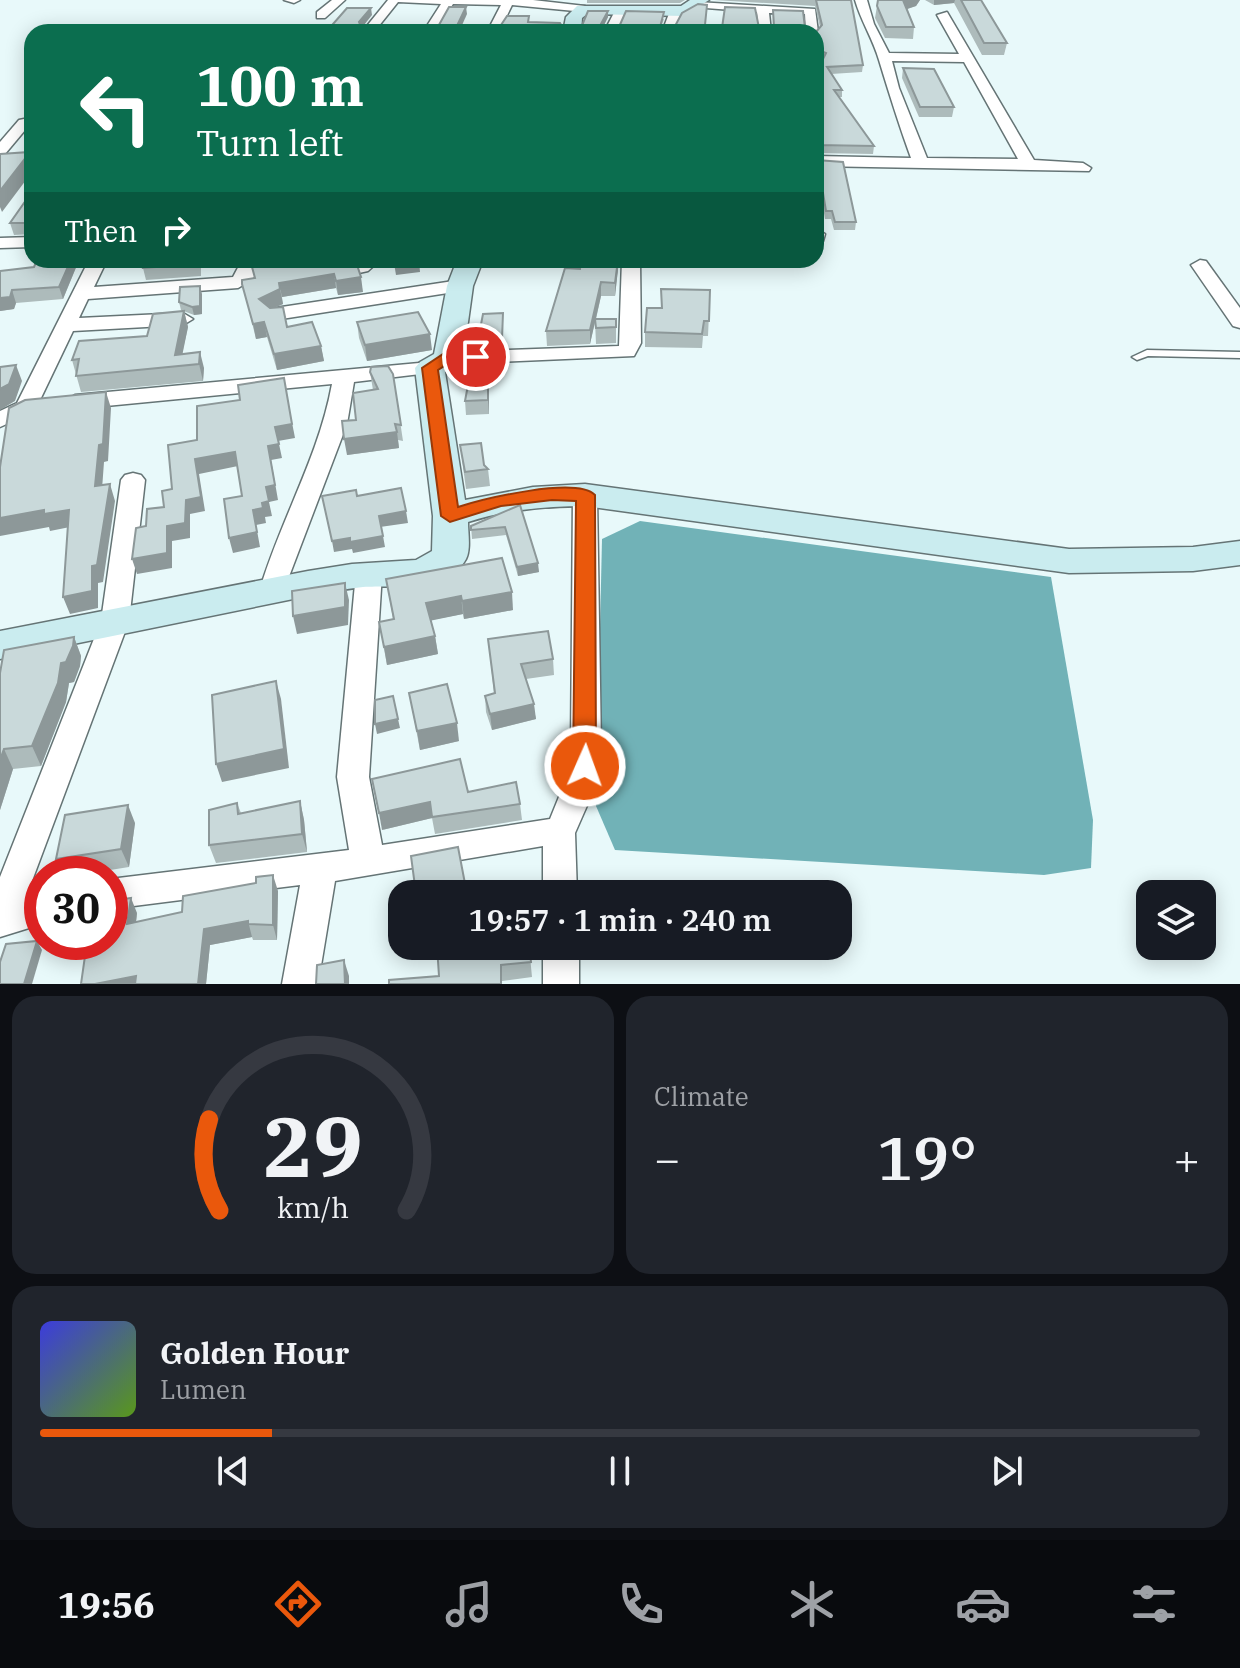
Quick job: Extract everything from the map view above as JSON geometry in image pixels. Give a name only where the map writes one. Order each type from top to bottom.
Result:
[{"type":"main road","points":[[574,24],[576,14],[604,6],[656,5],[676,11],[707,7]]},
{"type":"main road","points":[[0,645],[273,589],[369,573],[413,574],[439,567],[450,555],[450,516],[439,363],[467,268]]},
{"type":"main road","points":[[450,516],[498,500],[552,494],[585,495],[1069,561],[1193,559],[1240,553]]},
{"type":"street","points":[[321,15],[339,0]]},
{"type":"street","points":[[374,24],[394,0]]},
{"type":"street","points":[[402,0],[604,6]]},
{"type":"street","points":[[861,0],[868,24],[885,57],[892,88],[921,163]]},
{"type":"street","points":[[434,24],[449,1]]},
{"type":"street","points":[[497,24],[508,2]]},
{"type":"street","points":[[707,7],[811,11],[812,24]]},
{"type":"street","points":[[763,9],[764,24]]},
{"type":"street","points":[[671,24],[676,11]]},
{"type":"street","points":[[943,15],[1029,164]]},
{"type":"street","points":[[885,57],[968,58]]},
{"type":"street","points":[[0,151],[24,128]]},
{"type":"street","points":[[824,161],[1029,164],[1083,168]]},
{"type":"street","points":[[0,243],[24,242]]},
{"type":"street","points":[[1200,265],[1240,322]]},
{"type":"street","points":[[26,407],[94,268]]},
{"type":"street","points":[[79,294],[238,282],[248,268]]},
{"type":"street","points":[[341,271],[357,268]]},
{"type":"street","points":[[0,420],[26,407],[439,363],[627,352],[630,349],[631,268]]},
{"type":"street","points":[[275,314],[460,286]]},
{"type":"street","points":[[67,325],[185,319]]},
{"type":"street","points":[[273,589],[281,561],[336,424],[344,375]]},
{"type":"street","points":[[0,919],[115,621],[133,480]]},
{"type":"street","points":[[560,880],[559,833],[583,783],[586,748],[585,495]]},
{"type":"street","points":[[368,862],[353,777],[369,573]]},
{"type":"street","points":[[128,892],[368,862],[545,832],[559,833]]},
{"type":"street","points":[[300,984],[320,868]]},
{"type":"street","points":[[0,919],[24,913]]},
{"type":"street","points":[[561,960],[561,984]]},
{"type":"lane","points":[[1137,357],[1147,353],[1240,355]]},
{"type":"water","points":[[640,521],[1051,577],[1093,820],[1091,868],[1044,875],[615,850],[596,806],[602,539]]},
{"type":"building","points":[[816,0],[851,0],[863,65],[827,67],[842,90],[834,90],[874,146],[824,145],[826,53]]},
{"type":"building","points":[[878,0],[903,0],[914,27],[886,27],[877,6]]},
{"type":"building","points":[[961,0],[981,0],[1007,43],[984,43]]},
{"type":"building","points":[[698,4],[707,5],[705,24],[676,24],[682,13]]},
{"type":"building","points":[[449,7],[466,7],[458,24],[439,24]]},
{"type":"building","points":[[725,7],[755,8],[758,24],[723,24]]},
{"type":"building","points":[[347,8],[371,8],[360,24],[333,24]]},
{"type":"building","points":[[773,10],[803,11],[805,24],[774,24]]},
{"type":"building","points":[[588,11],[608,11],[601,24],[583,24]]},
{"type":"building","points":[[626,11],[664,12],[661,24],[620,24]]},
{"type":"building","points":[[507,16],[529,16],[528,22],[560,23],[502,24]]},
{"type":"building","points":[[903,68],[934,69],[954,107],[920,107]]},
{"type":"building","points":[[24,152],[24,160],[0,191],[0,154]]},
{"type":"building","points":[[824,161],[843,162],[856,222],[835,222],[832,211],[826,211]]},
{"type":"building","points":[[24,203],[24,223],[10,223]]},
{"type":"building","points":[[67,268],[59,287],[12,290],[10,297],[0,298],[0,271]]},
{"type":"building","points":[[252,268],[358,268],[361,277],[336,281],[334,274],[279,283],[280,289],[259,299],[270,308],[283,307],[287,327],[312,322],[321,346],[274,354],[264,322],[253,324],[242,284],[242,280],[255,278]]},
{"type":"building","points":[[565,268],[617,268],[615,283],[601,282],[590,330],[546,331]]},
{"type":"building","points":[[200,286],[200,306],[192,307],[179,302],[180,287]]},
{"type":"building","points":[[661,289],[710,290],[709,321],[704,321],[702,334],[645,332],[647,308],[662,308]]},
{"type":"building","points":[[184,311],[175,355],[200,352],[199,364],[76,376],[79,359],[72,360],[79,341],[147,336],[153,314]]},
{"type":"building","points":[[418,312],[430,334],[365,345],[357,322]]},
{"type":"building","points":[[503,313],[502,339],[478,340],[483,314]]},
{"type":"building","points":[[595,319],[616,319],[616,327],[596,328]]},
{"type":"building","points":[[16,365],[9,384],[0,389],[0,367]]},
{"type":"building","points":[[388,366],[393,374],[401,425],[395,424],[397,432],[344,439],[342,421],[356,420],[353,393],[378,389],[370,372],[371,367]]},
{"type":"building","points":[[488,368],[488,400],[465,401],[471,369]]},
{"type":"building","points":[[284,378],[292,424],[275,427],[279,444],[268,446],[275,485],[266,487],[269,501],[262,503],[263,508],[253,510],[257,532],[229,538],[224,499],[242,496],[235,452],[195,459],[201,497],[186,500],[185,523],[167,526],[167,553],[132,559],[136,528],[146,526],[147,509],[164,507],[162,491],[172,489],[168,445],[197,440],[197,406],[240,400],[238,385]]},
{"type":"building","points":[[106,392],[103,444],[99,445],[95,486],[110,484],[97,565],[92,566],[92,591],[63,597],[69,510],[44,514],[44,510],[0,518],[0,467],[9,408],[25,400]]},
{"type":"building","points":[[481,443],[484,465],[488,469],[465,472],[460,445]]},
{"type":"building","points":[[401,488],[406,511],[379,516],[383,536],[350,542],[350,538],[332,541],[322,496],[356,490],[357,496]]},
{"type":"building","points":[[520,505],[538,563],[517,567],[505,527],[471,530],[471,526]]},
{"type":"building","points":[[502,558],[512,592],[462,601],[461,596],[426,603],[435,636],[384,647],[379,622],[394,619],[386,579]]},
{"type":"building","points":[[345,583],[345,607],[293,616],[292,591]]},
{"type":"building","points":[[548,631],[553,659],[521,664],[534,704],[490,714],[485,696],[495,693],[488,639]]},
{"type":"building","points":[[74,637],[66,662],[61,663],[58,683],[32,746],[4,749],[0,760],[0,673],[4,650]]},
{"type":"building","points":[[276,681],[284,749],[216,764],[212,695]]},
{"type":"building","points":[[447,684],[457,723],[417,731],[409,693]]},
{"type":"building","points":[[393,696],[398,719],[375,724],[375,700]]},
{"type":"building","points":[[460,759],[468,792],[516,782],[520,804],[432,817],[430,802],[379,813],[372,779]]},
{"type":"building","points":[[300,801],[302,834],[209,845],[209,810],[237,803],[238,814]]},
{"type":"building","points":[[128,805],[121,849],[57,856],[65,815]]},
{"type":"building","points":[[458,847],[464,880],[414,880],[411,856]]},
{"type":"building","points":[[273,875],[273,925],[248,924],[248,921],[204,929],[198,984],[135,984],[136,976],[81,984],[84,960],[128,960],[128,924],[182,912],[183,896],[256,883],[256,877]]},
{"type":"building","points":[[24,942],[24,960],[31,960],[24,984],[0,984],[0,962],[6,944]]},
{"type":"building","points":[[344,960],[345,984],[316,984],[317,965]]},
{"type":"building","points":[[438,960],[531,960],[501,965],[501,984],[389,984],[389,980],[439,976]]},
{"type":"route","points":[[476,357],[448,358],[430,368],[450,516],[498,500],[552,494],[585,495],[585,766]]}]
